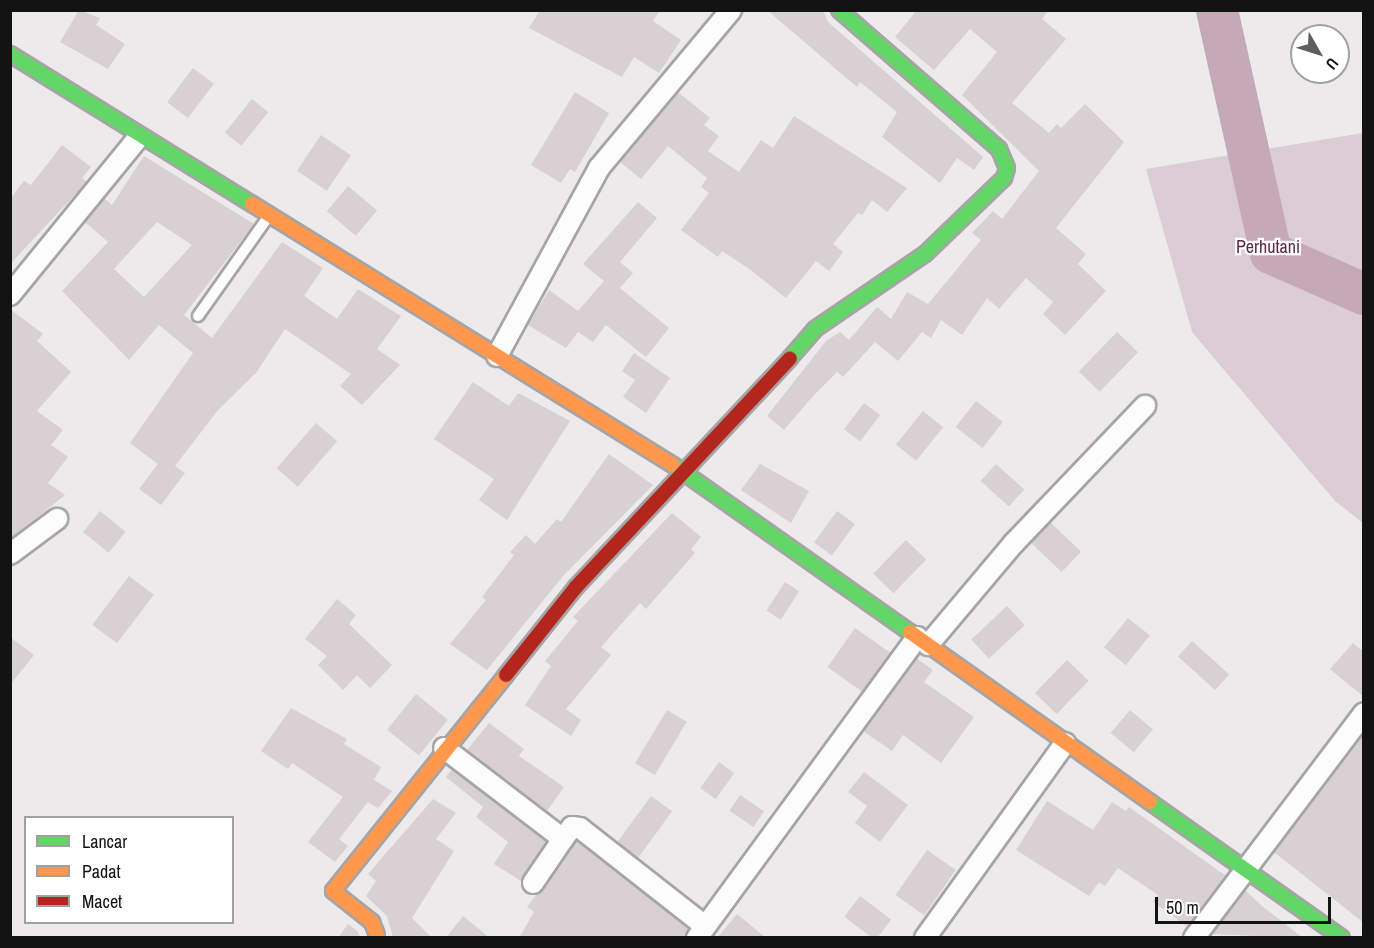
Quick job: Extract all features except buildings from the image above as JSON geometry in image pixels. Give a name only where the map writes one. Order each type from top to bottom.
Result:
[{"type":"street","points":[[497,356],[599,168],[731,10]]},
{"type":"street","points":[[377,935],[372,922],[333,891],[444,748],[602,558],[687,474],[815,329],[925,254],[1004,178],[1006,168],[999,149],[839,10]]},
{"type":"street","points":[[10,54],[138,138],[270,214],[687,474],[1242,870],[1342,938]]},
{"type":"street","points":[[10,296],[138,138]]},
{"type":"street","points":[[533,883],[572,827],[580,828],[701,932],[922,641],[1145,406]]},
{"type":"street","points":[[10,554],[57,519]]},
{"type":"street","points":[[1194,938],[1242,870],[1364,714]]},
{"type":"street","points":[[925,938],[1065,744]]},
{"type":"street","points":[[444,748],[563,838]]},
{"type":"lane","points":[[198,316],[270,214]]},
{"type":"green space","name":"Perhutani","points":[[1364,133],[1363,523],[1335,501],[1192,332],[1146,169]]},
{"type":"waterway","points":[[1217,10],[1271,253],[1364,294]]},
{"type":"traffic: fast","points":[[790,358],[815,329],[925,254],[1004,178],[1007,168],[999,149],[839,10]]},
{"type":"traffic: fast","points":[[10,54],[252,204]]},
{"type":"traffic: fast","points":[[673,465],[910,632]]},
{"type":"traffic: fast","points":[[1150,802],[1342,938]]},
{"type":"traffic: slow","points":[[252,204],[673,465]]},
{"type":"traffic: slow","points":[[910,632],[1150,802]]},
{"type":"traffic: slow","points":[[377,935],[372,922],[333,891],[506,675]]},
{"type":"traffic: jam","points":[[506,675],[576,587],[790,358]]}]
